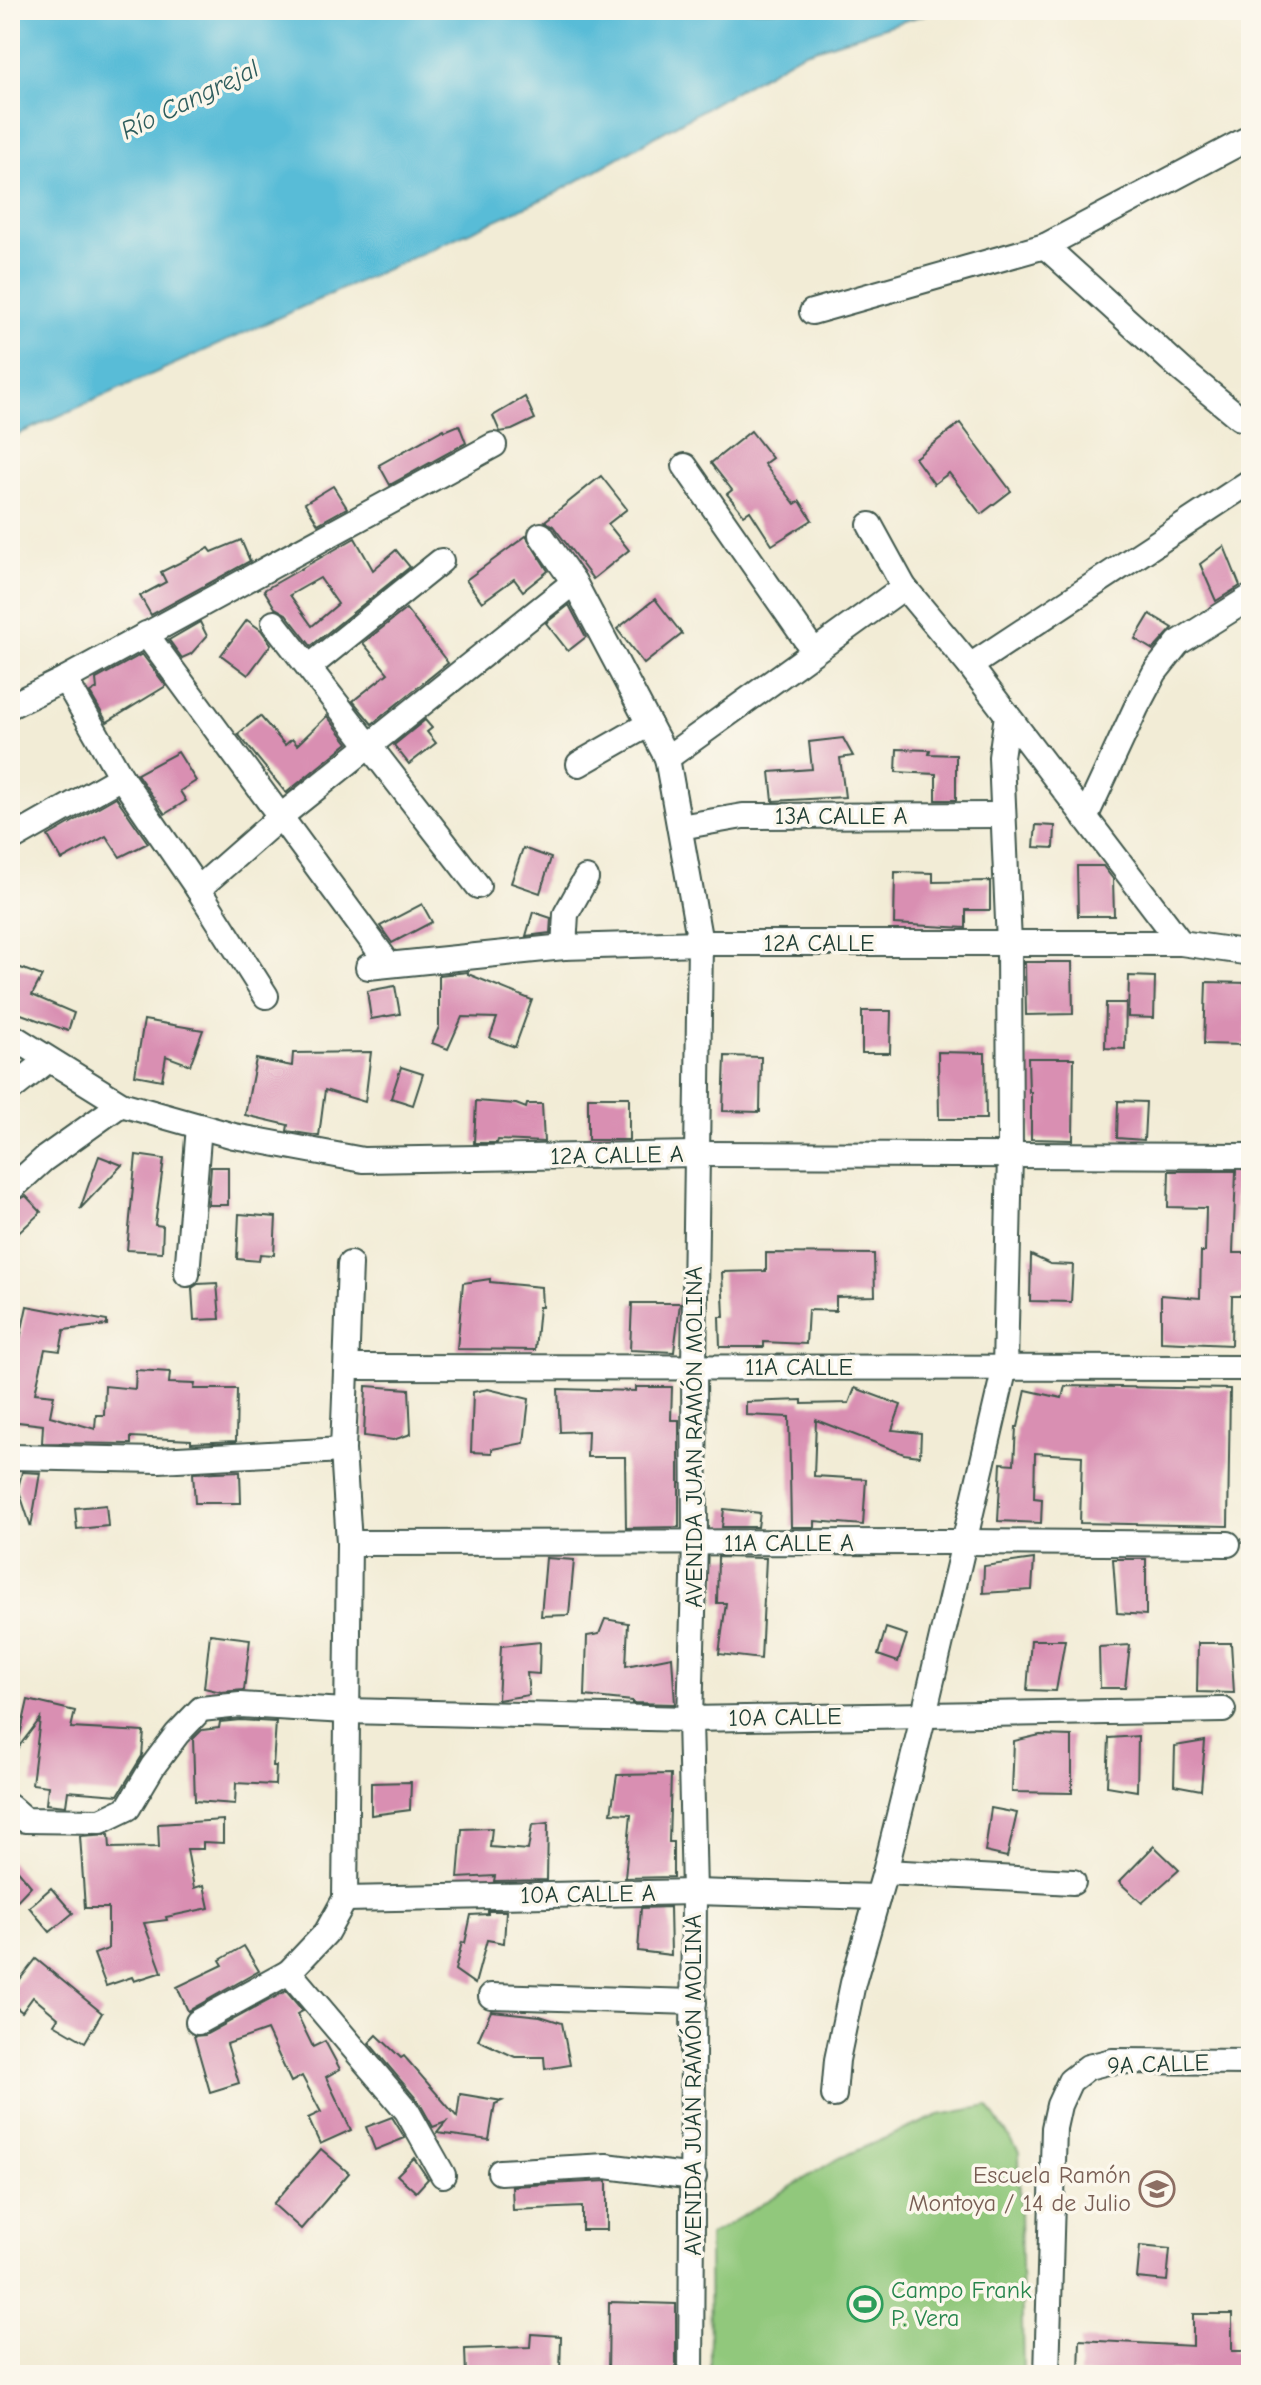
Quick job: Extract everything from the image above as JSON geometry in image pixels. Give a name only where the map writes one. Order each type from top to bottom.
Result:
[{"type":"street","points":[[812,312],[1045,246],[1251,137]]},
{"type":"street","points":[[1045,246],[1183,371],[1240,418]]},
{"type":"street","points":[[10,706],[494,445]]},
{"type":"street","points":[[685,466],[813,650]]},
{"type":"street","points":[[970,666],[1251,481]]},
{"type":"street","points":[[870,525],[904,587],[970,666],[1181,943]]},
{"type":"street","name":"AVENIDA JUAN RAMÓN MOLINA","points":[[541,535],[574,582],[667,758],[700,943],[694,1367],[695,1543],[690,1719],[694,1892],[691,2375]]},
{"type":"street","points":[[309,667],[441,561]]},
{"type":"street","points":[[198,889],[280,817],[574,582]]},
{"type":"street","points":[[667,758],[904,587]]},
{"type":"street","points":[[1085,818],[1155,672],[1178,643],[1251,597]]},
{"type":"street","points":[[274,623],[478,886]]},
{"type":"street","points":[[146,634],[280,817]]},
{"type":"street","points":[[65,679],[121,777],[266,996]]},
{"type":"street","points":[[834,2095],[837,2060],[853,1983],[885,1872],[924,1714],[1005,1367],[1010,1155],[1009,944],[1001,757],[1007,715]]},
{"type":"street","points":[[579,764],[649,724]]},
{"type":"street","points":[[10,840],[121,777]]},
{"type":"street","name":"13A CALLE A","points":[[680,827],[743,816],[1003,815]]},
{"type":"street","name":"12A CALLE","points":[[280,817],[378,965],[564,947],[700,943],[1181,943],[1251,953]]},
{"type":"street","points":[[564,947],[566,914],[586,878]]},
{"type":"street","name":"12A CALLE A","points":[[10,1035],[47,1061],[121,1104],[234,1136],[363,1160],[697,1154],[1251,1156]]},
{"type":"street","points":[[10,1090],[47,1061]]},
{"type":"street","points":[[10,1190],[44,1159],[121,1104]]},
{"type":"street","points":[[187,1274],[199,1126]]},
{"type":"street","points":[[198,2022],[289,1972],[326,1933],[345,1899],[349,1543],[343,1450],[350,1264]]},
{"type":"street","name":"11A CALLE","points":[[347,1367],[1251,1368]]},
{"type":"street","points":[[10,1457],[159,1460],[343,1450]]},
{"type":"street","name":"11A CALLE A","points":[[349,1543],[1228,1544]]},
{"type":"street","name":"10A CALLE","points":[[10,1807],[25,1820],[101,1821],[128,1808],[153,1766],[201,1709],[240,1705],[346,1711],[690,1719],[1223,1710]]},
{"type":"street","points":[[885,1872],[1073,1882]]},
{"type":"street","name":"10A CALLE A","points":[[345,1899],[694,1892],[878,1897]]},
{"type":"street","points":[[289,1972],[407,2111],[443,2175]]},
{"type":"street","points":[[491,1996],[694,2002]]},
{"type":"street","name":"9A CALLE","points":[[1047,2375],[1054,2128],[1059,2105],[1070,2081],[1088,2067],[1112,2061],[1251,2062]]},
{"type":"street","points":[[500,2172],[606,2166],[694,2177]]},
{"type":"green space","name":"Campo Frank P. Vera","points":[[988,2106],[1019,2152],[1023,2375],[712,2375],[709,2236],[839,2158],[939,2115]]},
{"type":"water","name":"Río Cangrejal","points":[[10,10],[939,10],[802,53],[556,193],[10,438]]},
{"type":"building","points":[[525,397],[535,419],[500,432],[493,416]]},
{"type":"building","points":[[960,423],[1011,491],[981,514],[949,473],[934,484],[915,458]]},
{"type":"building","points":[[459,425],[466,443],[390,485],[379,465],[444,429]]},
{"type":"building","points":[[751,431],[772,458],[764,464],[795,504],[800,501],[812,520],[772,545],[750,511],[744,515],[727,494],[732,490],[711,463]]},
{"type":"building","points":[[601,476],[627,509],[608,524],[629,550],[593,579],[553,526],[545,521]]},
{"type":"building","points":[[333,486],[347,508],[318,524],[305,503]]},
{"type":"building","points":[[526,536],[548,571],[523,591],[514,579],[482,602],[466,580]]},
{"type":"building","points":[[355,538],[373,570],[396,550],[410,567],[311,646],[286,614],[275,608],[264,590]],"holes":[[[320,578],[338,604],[312,626],[290,595]]]},
{"type":"building","points":[[241,540],[250,561],[151,615],[140,596],[166,582],[161,572],[209,548],[212,552]]},
{"type":"building","points":[[1224,546],[1240,586],[1216,601],[1200,564]]},
{"type":"building","points":[[655,599],[682,634],[644,664],[617,629]]},
{"type":"building","points":[[569,605],[586,637],[568,651],[546,623]]},
{"type":"building","points":[[406,609],[448,663],[372,724],[353,701],[388,673],[363,643]]},
{"type":"building","points":[[1150,614],[1173,628],[1153,650],[1135,639]]},
{"type":"building","points":[[247,620],[261,630],[271,644],[248,675],[221,655]]},
{"type":"building","points":[[200,622],[207,636],[191,654],[182,658],[169,640]]},
{"type":"building","points":[[142,654],[166,686],[107,722],[90,693],[97,689],[96,679]]},
{"type":"building","points":[[260,716],[285,745],[292,739],[297,745],[327,716],[348,743],[286,793],[238,734]]},
{"type":"building","points":[[425,720],[432,728],[427,732],[436,743],[409,764],[394,745]]},
{"type":"building","points":[[843,738],[853,756],[840,758],[845,797],[773,801],[770,772],[812,769],[809,742]]},
{"type":"building","points":[[897,749],[956,755],[956,800],[936,800],[936,774],[896,772]]},
{"type":"building","points":[[178,752],[196,781],[180,791],[186,801],[165,814],[137,774]]},
{"type":"building","points":[[116,797],[148,843],[120,857],[106,836],[62,860],[48,836]]},
{"type":"building","points":[[1036,825],[1055,826],[1054,848],[1034,847]]},
{"type":"building","points":[[523,848],[551,858],[540,893],[511,883]]},
{"type":"building","points":[[1077,866],[1103,866],[1113,879],[1114,916],[1078,916]]},
{"type":"building","points":[[895,872],[933,873],[933,882],[990,881],[990,910],[966,910],[966,928],[894,924]]},
{"type":"building","points":[[422,904],[432,922],[392,943],[380,926]]},
{"type":"building","points":[[533,912],[551,918],[550,933],[526,936]]},
{"type":"building","points":[[1025,962],[1072,962],[1073,1014],[1026,1015]]},
{"type":"building","points":[[18,967],[42,976],[32,995],[74,1013],[68,1031],[10,1010],[10,986]]},
{"type":"building","points":[[468,972],[532,1000],[515,1047],[490,1038],[497,1018],[462,1017],[448,1049],[432,1043],[439,1027],[439,975]]},
{"type":"building","points":[[1129,976],[1155,977],[1154,1018],[1128,1017]]},
{"type":"building","points":[[1206,982],[1248,983],[1246,1045],[1204,1044]]},
{"type":"building","points":[[395,986],[400,1014],[371,1019],[367,991]]},
{"type":"building","points":[[1106,1003],[1126,1003],[1125,1049],[1105,1048]]},
{"type":"building","points":[[862,1011],[891,1011],[890,1053],[862,1053]]},
{"type":"building","points":[[144,1020],[203,1030],[190,1065],[166,1056],[162,1080],[135,1075]]},
{"type":"building","points":[[371,1052],[365,1102],[325,1090],[319,1136],[287,1131],[288,1125],[245,1115],[256,1059],[292,1066],[293,1053]]},
{"type":"building","points":[[938,1052],[985,1053],[986,1119],[939,1119]]},
{"type":"building","points":[[725,1056],[761,1057],[760,1112],[723,1111]]},
{"type":"building","points":[[1028,1058],[1074,1058],[1073,1140],[1031,1139]]},
{"type":"building","points":[[401,1067],[423,1074],[413,1105],[391,1098]]},
{"type":"building","points":[[588,1097],[629,1097],[629,1140],[588,1140]]},
{"type":"building","points":[[476,1101],[516,1104],[526,1108],[527,1104],[542,1104],[544,1142],[498,1140],[497,1143],[474,1143]]},
{"type":"building","points":[[1118,1101],[1146,1102],[1144,1140],[1117,1138]]},
{"type":"building","points":[[136,1155],[164,1159],[155,1225],[163,1226],[162,1252],[127,1250]]},
{"type":"building","points":[[99,1156],[122,1165],[80,1209]]},
{"type":"building","points":[[211,1167],[228,1167],[228,1205],[208,1205]]},
{"type":"building","points":[[1169,1171],[1236,1171],[1233,1253],[1251,1253],[1251,1296],[1232,1296],[1231,1345],[1161,1342],[1161,1295],[1200,1298],[1201,1252],[1205,1252],[1206,1208],[1168,1207]]},
{"type":"building","points":[[26,1196],[41,1212],[10,1241],[10,1205]]},
{"type":"building","points":[[239,1214],[276,1217],[274,1255],[260,1254],[259,1261],[237,1259]]},
{"type":"building","points":[[766,1253],[874,1254],[875,1296],[836,1297],[836,1311],[808,1310],[806,1344],[764,1342],[764,1347],[720,1347],[719,1317],[724,1317],[722,1272],[766,1271]]},
{"type":"building","points":[[1031,1255],[1050,1264],[1073,1265],[1071,1302],[1030,1301]]},
{"type":"building","points":[[490,1279],[490,1282],[541,1287],[542,1307],[539,1307],[535,1350],[457,1349],[463,1283]]},
{"type":"building","points":[[217,1283],[220,1319],[194,1320],[192,1288],[198,1284]]},
{"type":"building","points":[[632,1303],[680,1303],[674,1352],[630,1350]]},
{"type":"building","points":[[27,1306],[107,1321],[107,1325],[64,1330],[60,1351],[45,1349],[35,1393],[54,1395],[50,1416],[95,1429],[96,1415],[104,1415],[105,1386],[135,1389],[136,1370],[170,1372],[169,1383],[195,1384],[194,1389],[237,1389],[236,1441],[191,1443],[191,1440],[131,1437],[131,1444],[42,1443],[43,1425],[10,1421],[14,1367]]},
{"type":"building","points":[[366,1386],[409,1389],[411,1434],[393,1440],[364,1436]]},
{"type":"building","points":[[1065,1386],[1230,1389],[1228,1526],[1080,1523],[1082,1456],[1035,1453],[1034,1498],[1042,1499],[1041,1523],[998,1521],[1001,1463],[1014,1464],[1016,1427],[1026,1390],[1062,1398]]},
{"type":"building","points":[[636,1387],[672,1387],[671,1420],[679,1420],[679,1527],[626,1528],[625,1457],[587,1457],[588,1431],[560,1432],[558,1389],[636,1391]]},
{"type":"building","points":[[855,1388],[901,1405],[892,1430],[921,1433],[920,1456],[904,1454],[816,1420],[814,1476],[866,1479],[863,1525],[815,1521],[815,1527],[791,1527],[789,1417],[746,1415],[746,1402],[802,1400],[802,1404],[849,1403]]},
{"type":"building","points":[[488,1389],[529,1399],[524,1443],[492,1449],[492,1453],[471,1452],[473,1392]]},
{"type":"building","points":[[240,1471],[241,1503],[195,1503],[193,1473]]},
{"type":"building","points":[[22,1472],[40,1473],[31,1527],[18,1488]]},
{"type":"building","points":[[106,1505],[108,1526],[77,1529],[75,1508]]},
{"type":"building","points":[[724,1509],[760,1513],[758,1527],[722,1527]]},
{"type":"building","points":[[718,1557],[766,1558],[761,1659],[719,1654],[726,1603],[717,1603]]},
{"type":"building","points":[[546,1558],[574,1560],[569,1615],[541,1616]]},
{"type":"building","points":[[1034,1559],[1032,1590],[983,1593],[984,1566]]},
{"type":"building","points":[[1113,1559],[1146,1559],[1146,1615],[1117,1613]]},
{"type":"building","points":[[605,1619],[628,1623],[626,1666],[672,1657],[675,1704],[632,1703],[585,1696],[587,1636],[599,1634]]},
{"type":"building","points":[[886,1628],[907,1635],[898,1662],[878,1655]]},
{"type":"building","points":[[210,1634],[250,1639],[244,1690],[221,1692],[204,1688]]},
{"type":"building","points":[[1031,1640],[1065,1640],[1056,1691],[1027,1690]]},
{"type":"building","points":[[540,1642],[539,1674],[527,1673],[529,1695],[498,1700],[501,1646]]},
{"type":"building","points":[[1198,1643],[1231,1643],[1234,1693],[1197,1692]]},
{"type":"building","points":[[1130,1645],[1125,1688],[1100,1688],[1099,1647]]},
{"type":"building","points":[[28,1700],[75,1711],[71,1728],[144,1732],[142,1756],[118,1795],[68,1791],[66,1806],[46,1804],[48,1786],[32,1784],[40,1719],[17,1749]]},
{"type":"building","points":[[220,1722],[276,1722],[275,1785],[236,1783],[235,1804],[195,1801],[193,1739],[202,1730],[219,1728]]},
{"type":"building","points":[[1040,1735],[1072,1736],[1072,1793],[1012,1792],[1014,1741]]},
{"type":"building","points":[[1138,1736],[1137,1791],[1107,1786],[1109,1738]]},
{"type":"building","points":[[1205,1741],[1201,1790],[1174,1785],[1175,1746]]},
{"type":"building","points":[[671,1774],[669,1842],[673,1842],[673,1877],[625,1878],[631,1814],[611,1813],[617,1775]]},
{"type":"building","points":[[411,1782],[410,1810],[371,1815],[371,1783]]},
{"type":"building","points":[[991,1808],[1017,1813],[1007,1857],[985,1852]]},
{"type":"building","points":[[223,1820],[223,1843],[203,1842],[203,1849],[187,1849],[194,1888],[204,1885],[209,1908],[144,1923],[162,1972],[134,1981],[132,1977],[106,1986],[94,1954],[108,1949],[108,1908],[85,1908],[80,1836],[109,1834],[110,1848],[159,1847],[158,1824]]},
{"type":"building","points":[[548,1823],[547,1880],[494,1881],[495,1876],[458,1878],[462,1829],[492,1828],[490,1847],[528,1850],[532,1825]]},
{"type":"building","points":[[1154,1846],[1179,1870],[1142,1903],[1119,1882]]},
{"type":"building","points":[[10,1861],[31,1886],[10,1908]]},
{"type":"building","points":[[51,1888],[73,1913],[50,1932],[29,1907]]},
{"type":"building","points":[[670,1907],[671,1955],[638,1951],[641,1908]]},
{"type":"building","points":[[488,1911],[506,1911],[504,1943],[487,1940],[475,1984],[455,1970],[471,1915],[488,1914]]},
{"type":"building","points":[[244,1946],[259,1971],[188,2011],[177,1987],[223,1965],[220,1960]]},
{"type":"building","points":[[36,1959],[102,2013],[85,2042],[54,2024],[58,2018],[33,1997],[22,2012],[10,2002],[10,1992]]},
{"type":"building","points":[[286,1991],[303,2011],[297,2014],[313,2047],[325,2041],[340,2069],[326,2077],[351,2130],[320,2144],[308,2118],[321,2112],[302,2076],[291,2082],[267,2030],[227,2044],[239,2083],[210,2092],[194,2036],[205,2035]]},
{"type":"building","points":[[491,2011],[540,2016],[562,2023],[570,2065],[545,2069],[544,2057],[515,2057],[478,2040]]},
{"type":"building","points":[[377,2035],[401,2058],[404,2056],[457,2117],[460,2094],[502,2101],[495,2104],[489,2140],[437,2133],[446,2122],[433,2127],[419,2102],[369,2043]]},
{"type":"building","points":[[392,2117],[405,2138],[375,2150],[366,2127]]},
{"type":"building","points":[[321,2149],[349,2173],[301,2229],[273,2204]]},
{"type":"building","points":[[414,2158],[428,2179],[416,2192],[397,2175]]},
{"type":"building","points":[[607,2181],[607,2230],[582,2230],[582,2207],[513,2210],[512,2186]]},
{"type":"building","points":[[1140,2246],[1170,2249],[1167,2281],[1137,2278]]},
{"type":"building","points":[[609,2302],[676,2304],[676,2375],[608,2375]]},
{"type":"building","points":[[1193,2314],[1232,2314],[1232,2351],[1251,2351],[1251,2371],[1079,2375],[1080,2340],[1193,2346]]},
{"type":"building","points":[[531,2334],[561,2336],[560,2375],[466,2375],[465,2349],[530,2347]]},
{"type":"place","name":"Escuela Ramón Montoya / 14 de Julio","points":[[1157,2189]]},
{"type":"place","name":"Campo Frank P. Vera","points":[[865,2304]]}]
